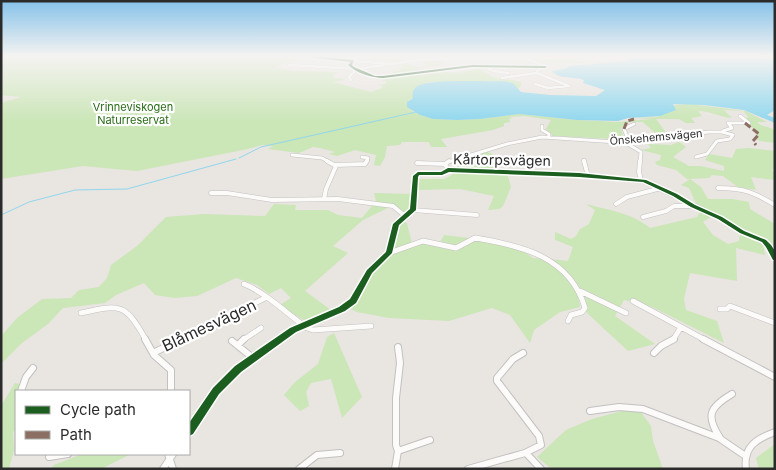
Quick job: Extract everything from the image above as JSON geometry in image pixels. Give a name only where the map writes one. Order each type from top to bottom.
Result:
[{"type":"street","points":[[535,84],[552,88],[569,86],[549,78]]},
{"type":"street","name":"Önskehemsvägen","points":[[417,163],[447,167],[450,160],[507,144],[550,137],[623,141],[628,139],[725,132],[732,128],[728,123],[749,123],[740,116]]},
{"type":"street","points":[[628,139],[624,129],[634,124]]},
{"type":"street","points":[[542,126],[542,130],[549,134],[550,137]]},
{"type":"street","name":"Önskehemsvägen","points":[[696,157],[707,154],[717,141],[734,136],[725,132]]},
{"type":"street","points":[[623,141],[641,152],[639,172],[641,180]]},
{"type":"street","points":[[292,155],[322,158],[335,165],[350,162],[365,164],[368,158],[362,157]]},
{"type":"street","points":[[584,160],[588,176]]},
{"type":"street","points":[[324,199],[324,194],[335,170],[335,165]]},
{"type":"street","name":"Kårtorpsvägen","points":[[413,210],[416,176],[437,174],[447,167],[641,180],[675,194],[692,206],[716,215],[742,232],[764,241],[775,258]]},
{"type":"street","points":[[616,204],[627,197],[661,188]]},
{"type":"street","points":[[718,188],[738,188],[754,193],[775,205]]},
{"type":"street","points":[[211,193],[272,200],[300,201],[324,199],[393,206],[405,216]]},
{"type":"street","name":"Kårtorpsvägen","points":[[643,217],[666,211],[674,206],[692,206]]},
{"type":"street","points":[[388,253],[394,228],[413,210],[477,215]]},
{"type":"street","points":[[190,430],[216,391],[228,377],[281,338],[303,325],[349,304],[356,297],[369,272],[388,253],[423,240],[456,248],[475,238],[499,241],[550,260],[569,275],[580,291],[585,308],[582,312],[571,315],[568,321]]},
{"type":"street","points":[[244,284],[258,289],[265,298],[313,330],[371,326]]},
{"type":"street","points":[[580,291],[626,313]]},
{"type":"street","name":"Blåmesvägen","points":[[153,353],[265,298]]},
{"type":"street","points":[[632,301],[775,377]]},
{"type":"street","name":"Blåmesvägen","points":[[81,313],[111,306],[127,311],[135,321],[153,353],[171,370],[171,390]]},
{"type":"street","points":[[720,309],[727,309],[730,306],[775,323]]},
{"type":"street","points":[[654,353],[661,346],[673,340],[681,327]]},
{"type":"street","points":[[238,345],[244,338],[261,328]]},
{"type":"street","points":[[232,341],[253,358]]},
{"type":"street","points":[[396,469],[398,452],[395,413],[400,363],[398,346]]},
{"type":"street","points":[[468,469],[526,453],[541,445],[541,441],[497,381],[513,359],[523,353]]},
{"type":"street","points":[[21,390],[26,377],[33,368]]},
{"type":"street","points":[[721,440],[710,422],[712,410],[722,400],[732,394]]},
{"type":"street","points":[[590,411],[614,406],[646,409],[664,415],[695,431],[721,440],[744,455]]},
{"type":"street","points":[[746,469],[744,455],[748,447],[755,441],[775,432]]},
{"type":"street","points":[[398,452],[430,440]]},
{"type":"street","points":[[299,469],[308,459],[319,454],[340,453]]},
{"type":"street","points":[[526,453],[541,469]]},
{"type":"street","points":[[50,457],[62,455]]},
{"type":"street","points":[[163,469],[170,456]]},
{"type":"street","points":[[170,456],[172,469]]},
{"type":"green space","name":"Vrinneviskogen Naturreservat","points":[[1,78],[334,78],[346,79],[333,82],[371,92],[382,88],[382,86],[377,85],[385,84],[387,81],[374,79],[383,78],[496,78],[521,82],[521,86],[518,89],[502,81],[428,82],[416,87],[413,98],[408,100],[411,110],[433,119],[480,119],[519,114],[619,122],[651,119],[634,118],[658,117],[675,105],[690,104],[746,111],[767,122],[757,122],[775,131],[775,143],[760,141],[755,138],[758,133],[749,124],[752,124],[746,120],[748,116],[743,111],[724,110],[732,118],[698,111],[702,116],[691,118],[695,123],[686,123],[679,119],[656,119],[667,134],[657,135],[643,122],[629,122],[621,128],[623,136],[613,139],[553,136],[546,129],[551,120],[524,116],[510,117],[512,118],[509,119],[510,122],[504,123],[504,126],[493,130],[441,139],[447,147],[431,147],[429,142],[402,142],[400,145],[387,146],[385,157],[380,166],[374,165],[376,155],[355,150],[337,156],[329,154],[335,152],[320,148],[313,147],[299,153],[268,149],[273,146],[262,145],[137,171],[83,166],[1,179],[1,103],[21,97],[1,95]]},
{"type":"green space","points":[[679,142],[686,147],[673,157],[689,166],[700,166],[724,171],[724,166],[705,160],[709,154],[732,158],[736,149],[749,148],[775,151],[775,168],[772,170],[775,174],[775,180],[751,177],[756,190],[738,187],[723,176],[712,175],[709,178],[687,179],[676,170],[657,165],[655,162],[660,160],[661,155],[641,150],[651,148],[648,144],[671,145]]},
{"type":"green space","points":[[486,151],[498,157],[500,162],[493,165],[496,173],[507,173],[511,187],[503,206],[499,209],[488,210],[494,196],[460,189],[417,190],[417,179],[444,179],[452,175],[451,167],[487,161],[479,153]]},
{"type":"green space","points":[[690,179],[701,187],[708,199],[732,199],[749,202],[750,209],[775,224],[775,251],[770,244],[698,208],[689,188],[681,185]]},
{"type":"green space","points":[[374,193],[413,194],[410,209],[405,214],[394,205],[363,220],[333,246],[348,253],[305,291],[331,310],[305,321],[280,305],[291,298],[281,288],[269,294],[257,285],[236,278],[197,296],[174,298],[155,295],[144,283],[116,295],[105,303],[63,308],[48,324],[22,343],[1,364],[1,336],[17,318],[42,299],[71,298],[79,290],[99,287],[107,278],[111,265],[137,246],[166,217],[204,214],[265,216],[274,204],[296,205],[295,210],[328,210],[338,215],[362,218],[376,201]]},
{"type":"green space","points":[[586,204],[628,215],[650,228],[697,217],[700,212],[712,216],[703,222],[713,235],[728,244],[739,241],[740,234],[763,244],[765,255],[736,248],[737,281],[690,273],[684,299],[686,310],[717,321],[724,343],[652,307],[624,300],[615,316],[655,344],[628,351],[586,312],[585,297],[576,281],[563,268],[550,259],[568,261],[573,247],[555,240],[555,232],[571,239],[576,236],[580,229],[589,224],[595,210]]},
{"type":"green space","points":[[400,221],[407,223],[412,244],[439,244],[444,235],[477,239],[520,249],[533,258],[544,259],[563,272],[577,291],[580,307],[560,312],[534,330],[530,343],[510,315],[492,308],[449,321],[389,318],[357,312],[348,308],[358,298],[371,272],[385,260],[393,232]]},
{"type":"green space","points":[[334,333],[362,397],[342,418],[331,379],[311,383],[306,392],[309,406],[300,411],[284,395],[295,382],[318,364],[327,337]]},
{"type":"green space","points":[[15,383],[20,384],[18,390],[15,390],[14,450],[9,469],[1,469],[1,406]]},
{"type":"green space","points":[[637,407],[651,426],[653,441],[663,469],[552,469],[537,457],[566,430],[592,419]]},
{"type":"green space","points":[[775,444],[775,469],[759,469],[756,458]]},
{"type":"green space","points":[[79,455],[129,455],[101,469],[51,469],[54,465]]},
{"type":"water","points":[[571,78],[775,78],[775,110],[767,115],[775,118],[775,123],[744,110],[704,105],[673,104],[676,110],[660,116],[628,118],[618,121],[577,120],[519,114],[480,119],[433,119],[420,115],[407,107],[407,102],[413,98],[413,92],[416,87],[432,82],[502,81],[513,83],[521,92],[550,95],[596,96],[605,90],[583,83],[584,80]]},
{"type":"waterway","points":[[239,158],[261,147],[416,112]]},
{"type":"waterway","points":[[1,215],[29,202],[75,190],[127,189],[236,159]]},
{"type":"marked path","points":[[624,129],[627,121],[634,119]]},
{"type":"marked path","points":[[745,123],[759,134],[753,141],[756,145]]},
{"type":"cycle path","points":[[190,430],[216,391],[238,369],[293,330],[342,309],[353,301],[369,272],[389,253],[396,224],[413,210],[415,177],[418,174],[442,173],[448,170],[579,175],[644,181],[720,218],[742,232],[764,241],[775,258]]}]
